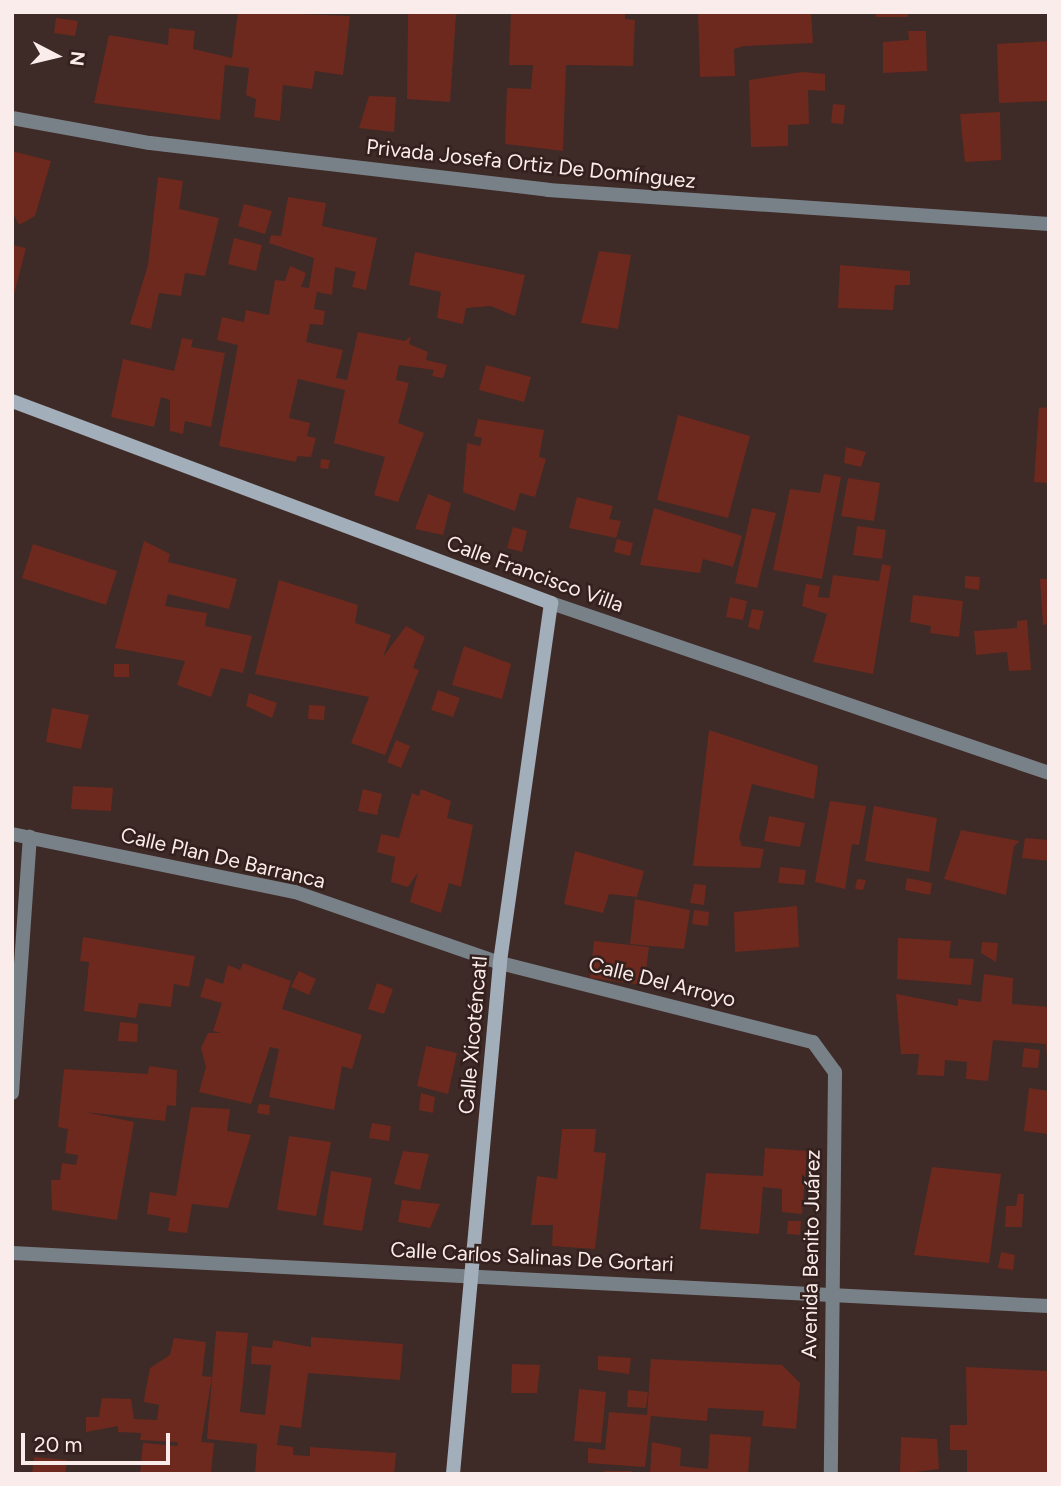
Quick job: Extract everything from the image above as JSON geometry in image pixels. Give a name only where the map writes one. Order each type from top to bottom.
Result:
[{"type":"main road","name":"Calle Francisco Villa","points":[[12,401],[551,603]]},
{"type":"main road","name":"Calle Xicoténcatl","points":[[453,1474],[500,964],[551,603]]},
{"type":"street","name":"Privada Josefa Ortiz De Domínguez","points":[[12,118],[150,143],[548,190],[1049,223]]},
{"type":"street","name":"Calle Francisco Villa","points":[[551,603],[1049,773]]},
{"type":"street","name":"Calle Plan De Barranca","points":[[12,834],[295,892],[500,964]]},
{"type":"street","points":[[12,1093],[30,837]]},
{"type":"street","name":"Calle Del Arroyo","points":[[500,964],[813,1042]]},
{"type":"street","name":"Avenida Benito Juárez","points":[[813,1042],[835,1072],[831,1474]]},
{"type":"street","name":"Calle Carlos Salinas De Gortari","points":[[12,1253],[1049,1306]]},
{"type":"building","points":[[238,12],[350,16],[343,75],[315,71],[312,89],[283,85],[280,121],[254,117],[256,99],[246,95],[249,68],[225,65],[220,120],[94,103],[109,35],[168,45],[169,28],[195,31],[193,49],[232,58]]},
{"type":"building","points":[[408,12],[462,12],[456,15],[450,102],[407,99]]},
{"type":"building","points":[[511,12],[625,12],[625,19],[635,20],[633,66],[566,65],[563,151],[505,144],[507,88],[531,89],[533,65],[509,65]]},
{"type":"building","points":[[698,12],[811,12],[813,43],[744,46],[734,49],[735,76],[700,77]]},
{"type":"building","points":[[876,12],[908,12],[908,17],[876,17]]},
{"type":"building","points":[[56,18],[78,21],[75,36],[54,33]]},
{"type":"building","points":[[908,31],[926,31],[927,71],[883,73],[883,42],[909,40]]},
{"type":"building","points":[[1049,41],[1049,101],[999,103],[997,44]]},
{"type":"building","points":[[803,72],[825,74],[825,91],[808,90],[809,124],[788,125],[788,146],[751,147],[749,80]]},
{"type":"building","points":[[369,96],[396,97],[394,132],[359,128]]},
{"type":"building","points":[[833,104],[845,105],[843,124],[831,123]]},
{"type":"building","points":[[1000,112],[1001,160],[965,162],[960,114]]},
{"type":"building","points":[[12,151],[51,161],[35,216],[19,225],[12,211]]},
{"type":"building","points":[[158,177],[183,181],[179,209],[219,218],[205,276],[185,273],[181,296],[159,293],[151,329],[130,324],[148,265]]},
{"type":"building","points":[[288,197],[326,203],[322,226],[377,238],[366,290],[352,287],[356,272],[335,267],[332,295],[317,292],[314,309],[325,311],[323,325],[310,324],[306,342],[343,350],[336,378],[347,380],[358,332],[405,341],[411,336],[409,344],[428,352],[426,360],[447,365],[443,378],[432,376],[434,370],[399,365],[396,380],[409,383],[398,423],[424,433],[398,502],[374,495],[385,457],[334,443],[345,390],[298,379],[289,418],[310,423],[307,436],[316,438],[311,457],[297,456],[296,462],[219,446],[238,345],[217,340],[222,317],[244,322],[246,310],[269,315],[275,280],[285,281],[290,266],[306,273],[301,287],[309,288],[314,258],[269,243],[271,235],[281,236]]},
{"type":"building","points":[[244,204],[272,211],[265,234],[238,226]]},
{"type":"building","points":[[234,238],[262,245],[256,271],[228,264]]},
{"type":"building","points":[[12,245],[26,248],[13,298],[12,298]]},
{"type":"building","points":[[599,251],[631,255],[618,329],[581,323]]},
{"type":"building","points":[[415,252],[525,275],[515,316],[491,306],[466,308],[463,324],[437,318],[441,292],[409,285]]},
{"type":"building","points":[[840,265],[910,271],[910,285],[895,285],[893,310],[838,308]]},
{"type":"building","points":[[182,338],[193,340],[191,347],[225,353],[211,427],[185,421],[183,434],[170,431],[170,400],[161,397],[154,427],[111,417],[123,359],[174,371]]},
{"type":"building","points":[[486,365],[531,377],[524,402],[479,390]]},
{"type":"building","points":[[1049,407],[1049,483],[1034,482],[1039,408]]},
{"type":"building","points":[[678,415],[750,436],[728,518],[657,500]]},
{"type":"building","points":[[478,419],[544,430],[539,457],[546,459],[535,497],[520,493],[515,511],[463,492],[467,443],[480,446],[482,438],[474,436]]},
{"type":"building","points":[[846,447],[866,452],[861,467],[844,463]]},
{"type":"building","points":[[321,459],[330,460],[328,469],[320,468]]},
{"type":"building","points":[[824,474],[841,477],[822,579],[773,570],[790,489],[820,493]]},
{"type":"building","points":[[848,478],[880,483],[874,521],[841,516]]},
{"type":"building","points":[[428,494],[451,503],[443,535],[415,529]]},
{"type":"building","points":[[577,497],[613,506],[609,519],[621,521],[616,538],[569,528]]},
{"type":"building","points":[[654,508],[742,536],[733,567],[703,559],[700,573],[640,565]]},
{"type":"building","points":[[752,508],[776,513],[757,588],[735,583]]},
{"type":"building","points":[[857,526],[886,530],[882,559],[853,555]]},
{"type":"building","points":[[513,527],[527,531],[522,552],[507,548]]},
{"type":"building","points":[[617,539],[633,543],[630,556],[614,552]]},
{"type":"building","points":[[144,541],[170,554],[168,562],[237,579],[229,609],[168,594],[165,606],[207,613],[205,626],[252,636],[243,673],[221,668],[211,697],[177,685],[185,661],[115,648]]},
{"type":"building","points":[[33,544],[117,571],[106,605],[22,578]]},
{"type":"building","points":[[882,564],[891,566],[873,674],[813,662],[827,614],[802,606],[806,584],[820,586],[818,597],[829,598],[833,575],[879,581]]},
{"type":"building","points":[[965,576],[980,577],[979,590],[965,588]]},
{"type":"building","points":[[1040,579],[1049,579],[1049,624],[1043,625]]},
{"type":"building","points":[[279,580],[358,605],[355,623],[391,635],[383,657],[406,626],[425,637],[413,668],[419,670],[385,755],[351,743],[369,697],[255,674]]},
{"type":"building","points":[[913,595],[963,601],[959,637],[930,633],[931,626],[910,622]]},
{"type":"building","points":[[730,597],[747,601],[743,620],[726,617]]},
{"type":"building","points":[[752,609],[764,611],[759,630],[748,627]]},
{"type":"building","points":[[1027,620],[1031,670],[1009,671],[1007,652],[976,655],[974,631],[1017,628],[1017,621]]},
{"type":"building","points":[[464,646],[511,664],[502,699],[452,685]]},
{"type":"building","points":[[114,664],[129,664],[129,677],[114,677]]},
{"type":"building","points":[[438,690],[460,698],[453,717],[431,710]]},
{"type":"building","points":[[249,693],[277,703],[272,718],[246,706]]},
{"type":"building","points":[[309,705],[325,706],[324,720],[308,719]]},
{"type":"building","points":[[52,708],[89,715],[81,749],[46,742]]},
{"type":"building","points":[[709,730],[818,766],[814,799],[752,784],[739,838],[742,846],[764,849],[760,868],[693,866]]},
{"type":"building","points":[[396,740],[410,746],[401,768],[387,762]]},
{"type":"building","points":[[73,786],[113,788],[111,811],[71,809]]},
{"type":"building","points":[[363,789],[382,794],[377,815],[358,811]]},
{"type":"building","points":[[421,789],[451,801],[447,818],[473,825],[461,887],[449,883],[441,913],[410,902],[418,872],[408,887],[391,882],[395,857],[377,852],[381,834],[399,838],[412,793],[419,796]]},
{"type":"building","points":[[830,801],[866,806],[859,845],[852,844],[845,889],[815,882]]},
{"type":"building","points":[[874,806],[937,818],[929,872],[865,861]]},
{"type":"building","points":[[769,816],[805,823],[800,847],[764,841]]},
{"type":"building","points":[[961,830],[1020,841],[1014,846],[1006,895],[944,879]]},
{"type":"building","points":[[1025,838],[1049,840],[1049,861],[1022,858]]},
{"type":"building","points":[[575,851],[644,871],[637,897],[609,894],[603,913],[564,904]]},
{"type":"building","points":[[780,867],[806,870],[804,885],[778,883]]},
{"type":"building","points":[[907,878],[932,883],[930,895],[905,890]]},
{"type":"building","points":[[857,879],[866,880],[863,890],[855,889]]},
{"type":"building","points":[[694,884],[706,885],[704,905],[690,903]]},
{"type":"building","points":[[635,899],[690,910],[684,949],[630,944]]},
{"type":"building","points":[[797,906],[799,947],[735,952],[734,912]]},
{"type":"building","points":[[694,910],[709,912],[708,926],[692,924]]},
{"type":"building","points":[[83,937],[195,956],[189,987],[174,984],[171,1007],[139,1003],[136,1018],[84,1011],[89,962],[80,961]]},
{"type":"building","points":[[898,938],[951,941],[949,958],[974,959],[971,985],[897,979]]},
{"type":"building","points":[[594,941],[649,947],[644,985],[590,978]]},
{"type":"building","points":[[982,942],[998,943],[996,962],[981,953]]},
{"type":"building","points":[[243,963],[291,981],[282,1009],[362,1035],[352,1069],[342,1066],[334,1110],[269,1097],[279,1049],[270,1047],[251,1104],[199,1092],[206,1067],[201,1048],[208,1033],[221,1033],[213,1031],[222,1003],[200,997],[206,978],[223,984],[228,965],[240,970]]},
{"type":"building","points":[[299,971],[316,979],[309,995],[291,987]]},
{"type":"building","points":[[984,974],[1013,978],[1012,1004],[1049,1007],[1049,1085],[1046,1044],[993,1040],[988,1081],[966,1079],[967,1062],[945,1060],[944,1076],[917,1075],[919,1054],[901,1054],[896,994],[958,1006],[958,999],[981,1002]]},
{"type":"building","points":[[377,983],[393,989],[384,1014],[368,1009]]},
{"type":"building","points":[[120,1022],[138,1024],[137,1042],[118,1041]]},
{"type":"building","points":[[426,1046],[457,1053],[448,1094],[417,1086]]},
{"type":"building","points":[[1024,1048],[1040,1050],[1038,1068],[1022,1067]]},
{"type":"building","points":[[149,1066],[177,1070],[176,1106],[167,1105],[165,1121],[85,1112],[134,1122],[117,1220],[52,1210],[51,1180],[60,1180],[62,1163],[76,1165],[78,1155],[65,1153],[68,1129],[58,1127],[64,1069],[148,1074]]},
{"type":"building","points":[[1029,1088],[1049,1091],[1049,1134],[1024,1131]]},
{"type":"building","points":[[421,1093],[435,1097],[433,1113],[419,1110]]},
{"type":"building","points":[[259,1104],[270,1105],[269,1115],[257,1113]]},
{"type":"building","points":[[191,1107],[230,1109],[227,1131],[251,1135],[228,1208],[192,1204],[187,1233],[168,1231],[170,1218],[147,1214],[150,1192],[176,1196]]},
{"type":"building","points":[[372,1123],[391,1126],[389,1141],[369,1138]]},
{"type":"building","points":[[562,1129],[596,1129],[594,1152],[606,1153],[595,1249],[552,1246],[553,1225],[531,1225],[537,1176],[557,1179]]},
{"type":"building","points":[[289,1136],[331,1142],[316,1216],[277,1210]]},
{"type":"building","points":[[765,1148],[807,1151],[802,1214],[782,1212],[782,1189],[763,1187],[759,1234],[700,1229],[706,1173],[763,1176]]},
{"type":"building","points":[[403,1151],[429,1154],[420,1190],[394,1184]]},
{"type":"building","points":[[932,1167],[1001,1174],[989,1263],[914,1255]]},
{"type":"building","points":[[331,1171],[372,1178],[362,1231],[323,1225]]},
{"type":"building","points":[[1018,1194],[1024,1194],[1022,1227],[1005,1227],[1006,1206],[1016,1206]]},
{"type":"building","points":[[402,1200],[440,1204],[430,1228],[398,1222]]},
{"type":"building","points":[[788,1221],[801,1221],[800,1235],[787,1234]]},
{"type":"building","points":[[1001,1252],[1015,1255],[1013,1270],[998,1268]]},
{"type":"building","points":[[216,1331],[248,1333],[240,1412],[265,1415],[271,1365],[251,1364],[252,1346],[272,1348],[273,1340],[311,1347],[311,1337],[403,1344],[400,1380],[308,1373],[301,1428],[280,1425],[277,1445],[293,1447],[293,1455],[310,1456],[310,1447],[396,1453],[394,1474],[255,1474],[257,1444],[207,1439]]},
{"type":"building","points":[[174,1338],[206,1342],[202,1376],[212,1377],[201,1442],[214,1443],[211,1474],[140,1474],[143,1443],[177,1446],[178,1442],[140,1440],[141,1433],[118,1432],[118,1426],[86,1432],[86,1417],[99,1417],[102,1398],[131,1399],[134,1419],[157,1420],[159,1405],[144,1402],[150,1368],[170,1355]]},
{"type":"building","points":[[598,1356],[631,1358],[629,1374],[598,1370]]},
{"type":"building","points":[[651,1359],[782,1365],[800,1383],[796,1429],[762,1426],[764,1411],[708,1408],[707,1421],[651,1416],[645,1467],[588,1463],[588,1448],[605,1450],[609,1412],[647,1415]]},
{"type":"building","points":[[512,1364],[540,1365],[537,1393],[511,1393]]},
{"type":"building","points":[[966,1367],[1049,1371],[1049,1474],[967,1474],[967,1450],[950,1450],[950,1425],[967,1425]]},
{"type":"building","points":[[579,1389],[606,1392],[601,1443],[574,1441]]},
{"type":"building","points":[[628,1390],[648,1392],[646,1408],[627,1407]]},
{"type":"building","points":[[710,1434],[751,1437],[748,1474],[650,1473],[652,1442],[681,1448],[680,1466],[708,1469]]},
{"type":"building","points":[[901,1437],[937,1439],[939,1469],[900,1474]]},
{"type":"building","points":[[34,1457],[67,1460],[65,1474],[32,1474]]},
{"type":"building","points":[[604,1471],[632,1471],[632,1474],[604,1474]]}]
